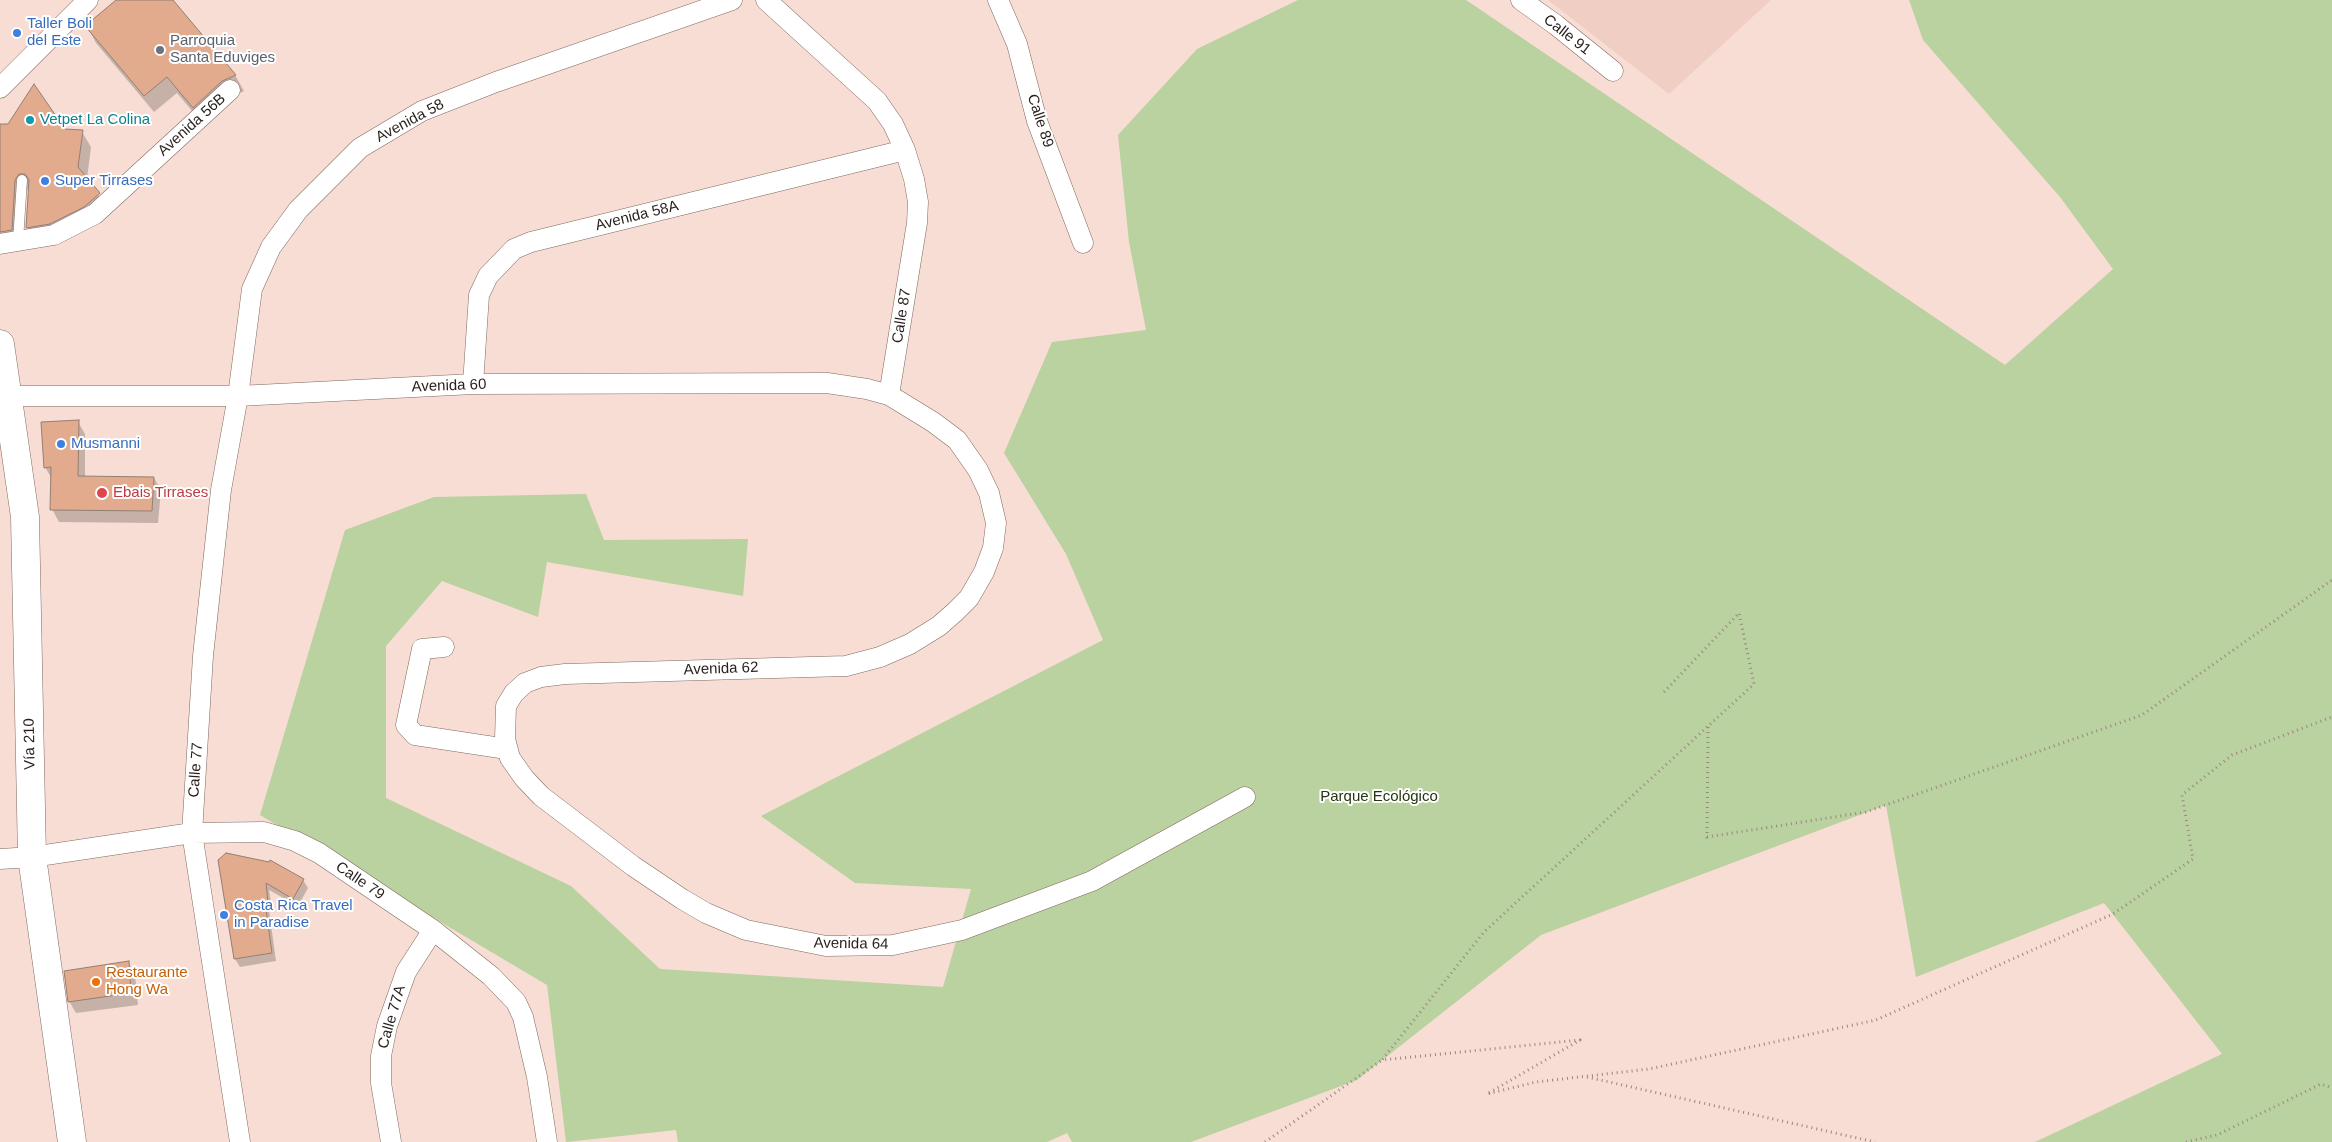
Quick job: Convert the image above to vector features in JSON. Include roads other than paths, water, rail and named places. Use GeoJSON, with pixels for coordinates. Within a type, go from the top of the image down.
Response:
{"type":"FeatureCollection","features":[{"type":"Feature","properties":{"kind":"main road","name":"Vía 210"},"geometry":{"type":"LineString","coordinates":[[0,344],[24,517],[32,857],[72,1142]]}},
{"type":"Feature","properties":{"kind":"street"},"geometry":{"type":"LineString","coordinates":[[0,88],[88,0]]}},
{"type":"Feature","properties":{"kind":"street","name":"Avenida 58"},"geometry":{"type":"LineString","coordinates":[[238,396],[252,289],[271,247],[298,210],[360,148],[422,112],[496,82],[732,0]]}},
{"type":"Feature","properties":{"kind":"street","name":"Calle 87"},"geometry":{"type":"LineString","coordinates":[[766,0],[877,101],[893,124],[905,150],[917,194],[917,223],[889,395]]}},
{"type":"Feature","properties":{"kind":"street","name":"Calle 89"},"geometry":{"type":"LineString","coordinates":[[998,0],[1017,44],[1037,121],[1083,242]]}},
{"type":"Feature","properties":{"kind":"street","name":"Calle 91"},"geometry":{"type":"LineString","coordinates":[[1520,0],[1556,25],[1613,71]]}},
{"type":"Feature","properties":{"kind":"street","name":"Avenida 56B"},"geometry":{"type":"LineString","coordinates":[[9,243],[54,235],[95,214],[230,90]]}},
{"type":"Feature","properties":{"kind":"street","name":"Avenida 58A"},"geometry":{"type":"LineString","coordinates":[[473,384],[479,295],[488,276],[514,250],[531,242],[905,150]]}},
{"type":"Feature","properties":{"kind":"street","name":"Avenida 60"},"geometry":{"type":"LineString","coordinates":[[8,396],[238,396],[473,384],[827,383],[867,388],[889,395]]}},
{"type":"Feature","properties":{"kind":"street","name":"Avenida 62"},"geometry":{"type":"LineString","coordinates":[[506,706],[514,693],[524,683],[541,677],[565,674],[846,666],[880,657],[903,647],[939,626],[969,598],[984,572],[993,548],[996,523],[989,493],[978,470],[957,440],[934,422],[889,395]]}},
{"type":"Feature","properties":{"kind":"street","name":"Calle 77"},"geometry":{"type":"LineString","coordinates":[[238,396],[222,490],[203,656],[192,833],[240,1142]]}},
{"type":"Feature","properties":{"kind":"street"},"geometry":{"type":"LineString","coordinates":[[444,647],[422,649],[406,725],[415,734],[508,749]]}},
{"type":"Feature","properties":{"kind":"street","name":"Avenida 64"},"geometry":{"type":"LineString","coordinates":[[506,706],[504,723],[510,758],[524,778],[541,796],[633,866],[706,913],[746,930],[826,946],[893,945],[962,930],[1092,880],[1245,797]]}},
{"type":"Feature","properties":{"kind":"street","name":"Calle 79"},"geometry":{"type":"LineString","coordinates":[[32,857],[192,833],[264,832],[295,842],[319,853],[433,930],[504,987],[516,1002],[523,1017],[537,1077],[547,1142]]}},
{"type":"Feature","properties":{"kind":"street"},"geometry":{"type":"LineString","coordinates":[[0,859],[32,857]]}},
{"type":"Feature","properties":{"kind":"street","name":"Calle 77A"},"geometry":{"type":"LineString","coordinates":[[391,1142],[381,1083],[381,1056],[389,1019],[406,972],[433,930]]}},
{"type":"Feature","properties":{"kind":"lane"},"geometry":{"type":"LineString","coordinates":[[9,243],[22,180]]}},
{"type":"Feature","properties":{"kind":"place","name":"Taller Boli del Este"},"geometry":{"type":"Point","coordinates":[17,33]}},
{"type":"Feature","properties":{"kind":"place","name":"Parroquia Santa Eduviges"},"geometry":{"type":"Point","coordinates":[160,50]}},
{"type":"Feature","properties":{"kind":"place","name":"Vetpet La Colina"},"geometry":{"type":"Point","coordinates":[30,120]}},
{"type":"Feature","properties":{"kind":"place","name":"Super Tirrases"},"geometry":{"type":"Point","coordinates":[45,181]}},
{"type":"Feature","properties":{"kind":"place","name":"Musmanni"},"geometry":{"type":"Point","coordinates":[61,444]}},
{"type":"Feature","properties":{"kind":"place","name":"Ebais Tirrases"},"geometry":{"type":"Point","coordinates":[102,493]}},
{"type":"Feature","properties":{"kind":"place","name":"Costa Rica Travel in Paradise"},"geometry":{"type":"Point","coordinates":[224,915]}},
{"type":"Feature","properties":{"kind":"place","name":"Restaurante Hong Wa"},"geometry":{"type":"Point","coordinates":[96,982]}},
{"type":"Feature","properties":{"kind":"park label","name":"Parque Ecológico"},"geometry":{"type":"Point","coordinates":[1379,797]}}]}
